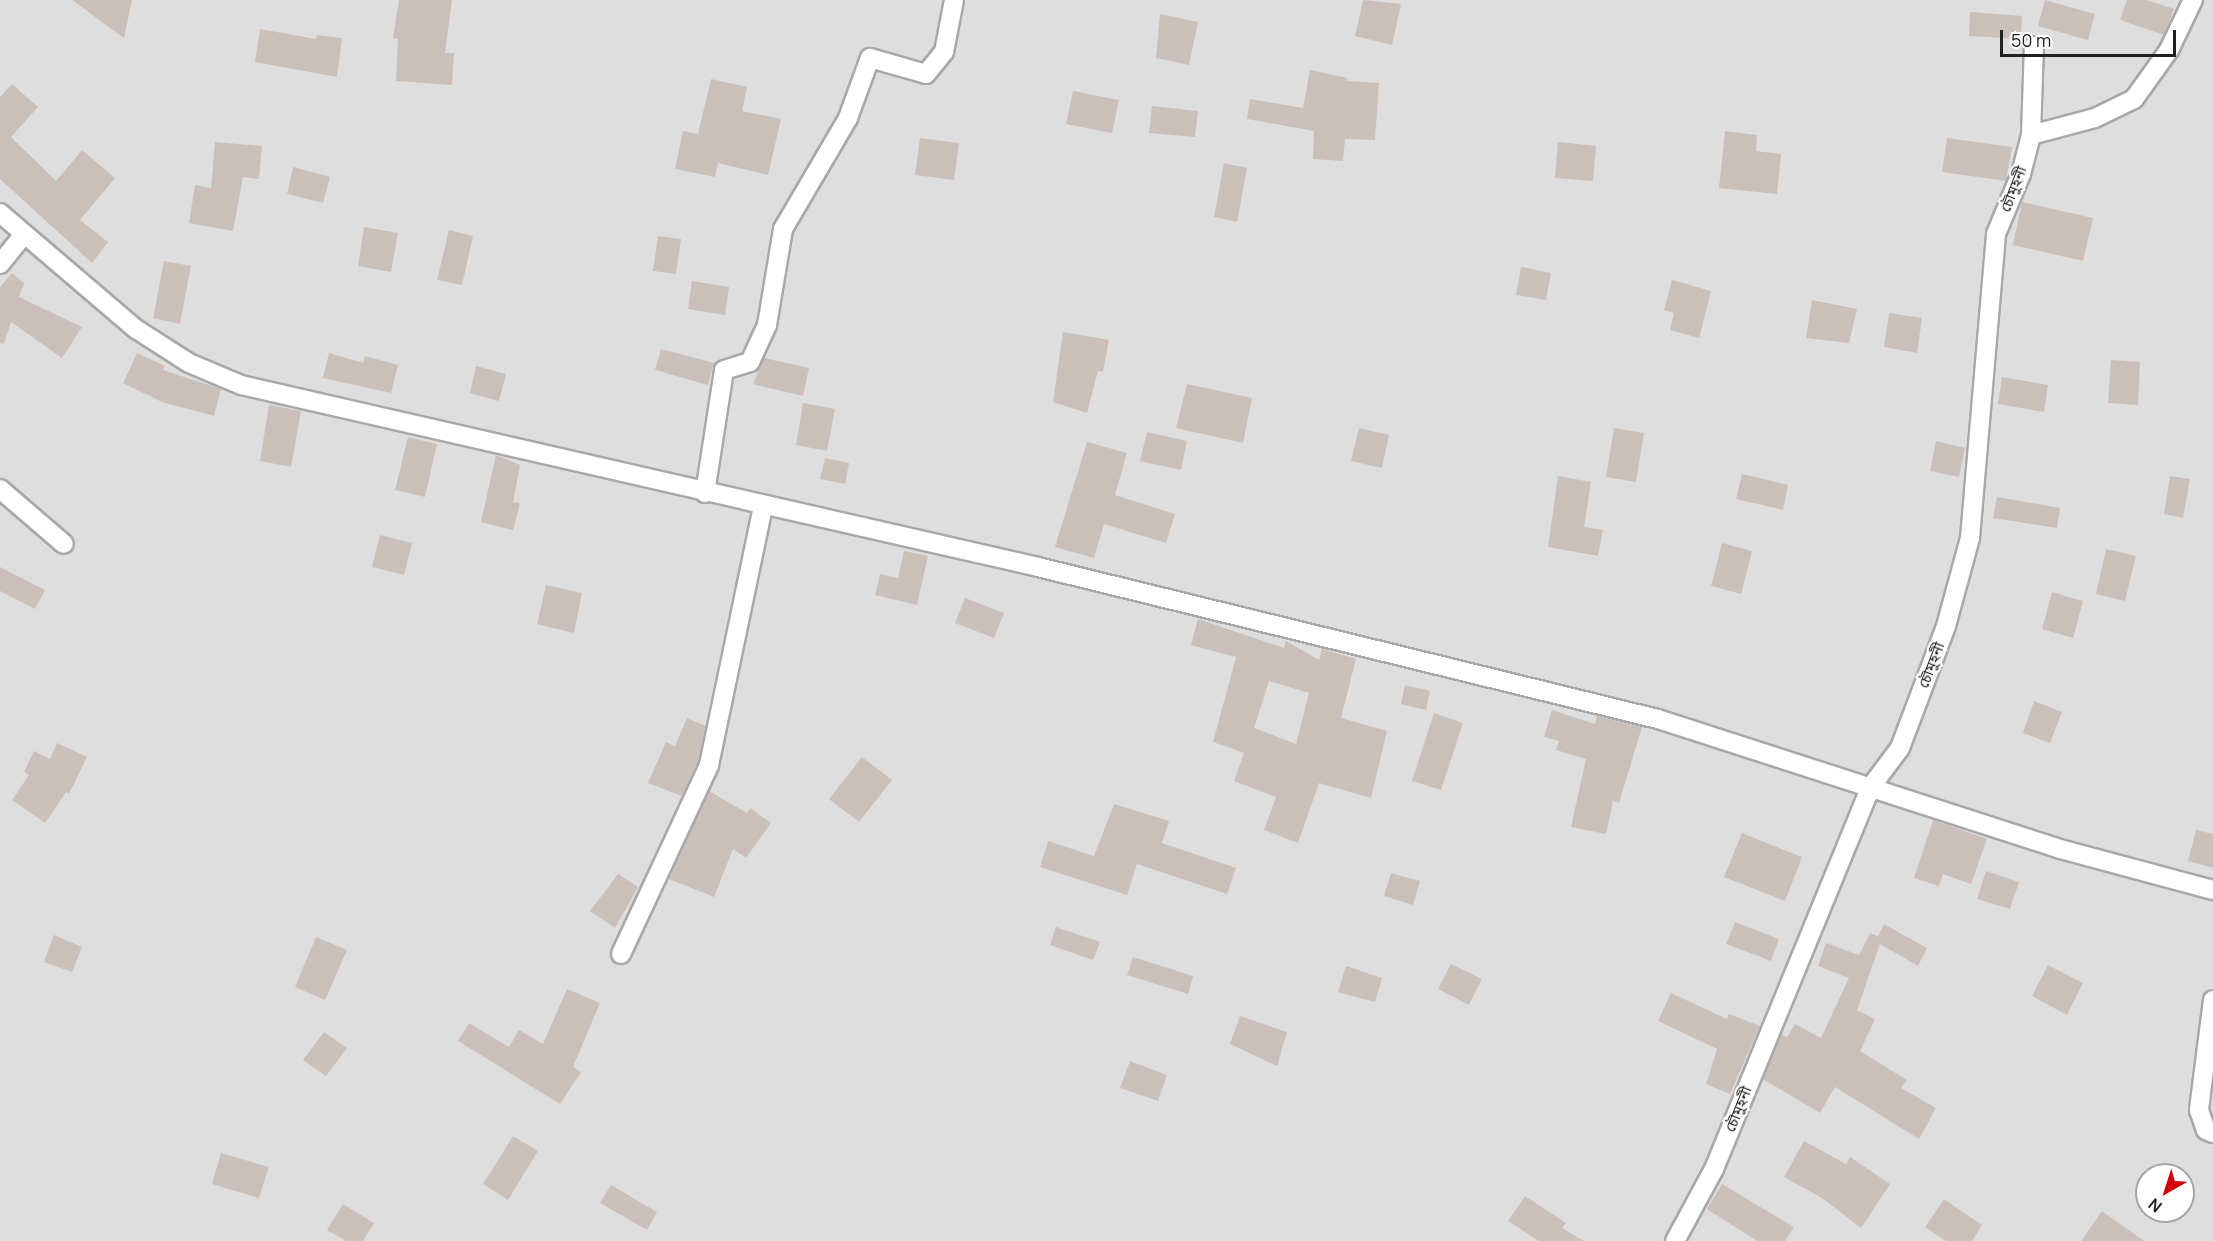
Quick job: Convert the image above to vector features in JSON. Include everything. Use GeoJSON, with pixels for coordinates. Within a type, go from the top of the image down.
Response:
{"type":"FeatureCollection","features":[{"type":"Feature","properties":{"kind":"street"},"geometry":{"type":"LineString","coordinates":[[705,493],[724,370],[750,362],[767,325],[783,229],[848,118],[870,58],[926,74],[944,52],[954,0]]}},
{"type":"Feature","properties":{"kind":"street"},"geometry":{"type":"LineString","coordinates":[[2031,135],[2095,118],[2134,99],[2169,50],[2193,0]]}},
{"type":"Feature","properties":{"kind":"street","name":"চৌমুহনী"},"geometry":{"type":"LineString","coordinates":[[1675,1241],[1714,1169],[1870,788],[1899,748],[1946,626],[1970,538],[1996,234],[2020,174],[2031,135],[2034,46]]}},
{"type":"Feature","properties":{"kind":"street"},"geometry":{"type":"LineString","coordinates":[[0,213],[23,236],[136,329],[189,363],[241,385],[705,493],[1038,567],[1658,719],[2060,849],[2213,890]]}},
{"type":"Feature","properties":{"kind":"street"},"geometry":{"type":"LineString","coordinates":[[0,264],[23,236]]}},
{"type":"Feature","properties":{"kind":"street"},"geometry":{"type":"LineString","coordinates":[[0,489],[64,544]]}},
{"type":"Feature","properties":{"kind":"street"},"geometry":{"type":"LineString","coordinates":[[621,954],[709,765],[763,506]]}},
{"type":"Feature","properties":{"kind":"street"},"geometry":{"type":"LineString","coordinates":[[2213,1000],[2199,1110],[2206,1130],[2213,1133]]}},
{"type":"Feature","properties":{"kind":"shaded area"},"geometry":{"type":"Polygon","coordinates":[[[0,0],[2213,0],[2213,1241],[0,1241],[0,0]]]}},
{"type":"Feature","properties":{"kind":"building"},"geometry":{"type":"Polygon","coordinates":[[[72,0],[132,0],[124,38],[72,0]]]}},
{"type":"Feature","properties":{"kind":"building"},"geometry":{"type":"Polygon","coordinates":[[[399,0],[452,0],[445,53],[454,53],[452,85],[396,81],[398,39],[393,38],[399,0]]]}},
{"type":"Feature","properties":{"kind":"building"},"geometry":{"type":"Polygon","coordinates":[[[1363,0],[1401,4],[1392,45],[1355,36],[1363,0]]]}},
{"type":"Feature","properties":{"kind":"building"},"geometry":{"type":"Polygon","coordinates":[[[2045,0],[2095,14],[2088,40],[2038,26],[2045,0]]]}},
{"type":"Feature","properties":{"kind":"building"},"geometry":{"type":"Polygon","coordinates":[[[2127,0],[2147,0],[2174,9],[2164,35],[2120,20],[2127,0]]]}},
{"type":"Feature","properties":{"kind":"building"},"geometry":{"type":"Polygon","coordinates":[[[1970,12],[2022,16],[2021,39],[1969,36],[1970,12]]]}},
{"type":"Feature","properties":{"kind":"building"},"geometry":{"type":"Polygon","coordinates":[[[1160,14],[1198,22],[1189,65],[1156,58],[1160,14]]]}},
{"type":"Feature","properties":{"kind":"building"},"geometry":{"type":"Polygon","coordinates":[[[260,29],[316,39],[317,35],[342,38],[337,77],[255,62],[260,29]]]}},
{"type":"Feature","properties":{"kind":"building"},"geometry":{"type":"Polygon","coordinates":[[[1310,70],[1348,78],[1347,81],[1379,83],[1375,140],[1345,139],[1343,161],[1313,159],[1314,131],[1247,119],[1250,99],[1303,108],[1310,70]]]}},
{"type":"Feature","properties":{"kind":"building"},"geometry":{"type":"Polygon","coordinates":[[[711,79],[747,87],[742,111],[781,119],[768,175],[718,163],[715,177],[675,169],[683,131],[698,134],[711,79]]]}},
{"type":"Feature","properties":{"kind":"building"},"geometry":{"type":"Polygon","coordinates":[[[12,84],[38,107],[11,137],[56,181],[82,150],[115,178],[80,220],[108,242],[92,263],[0,179],[0,97],[12,84]]]}},
{"type":"Feature","properties":{"kind":"building"},"geometry":{"type":"Polygon","coordinates":[[[1073,91],[1119,100],[1112,133],[1066,124],[1073,91]]]}},
{"type":"Feature","properties":{"kind":"building"},"geometry":{"type":"Polygon","coordinates":[[[1152,106],[1198,111],[1195,137],[1149,133],[1152,106]]]}},
{"type":"Feature","properties":{"kind":"building"},"geometry":{"type":"Polygon","coordinates":[[[1725,131],[1757,135],[1756,151],[1781,154],[1777,194],[1719,188],[1725,131]]]}},
{"type":"Feature","properties":{"kind":"building"},"geometry":{"type":"Polygon","coordinates":[[[920,138],[959,143],[954,180],[915,175],[920,138]]]}},
{"type":"Feature","properties":{"kind":"building"},"geometry":{"type":"Polygon","coordinates":[[[1947,138],[2012,147],[2006,181],[1942,172],[1947,138]]]}},
{"type":"Feature","properties":{"kind":"building"},"geometry":{"type":"Polygon","coordinates":[[[215,142],[262,146],[259,179],[243,177],[233,231],[189,223],[195,185],[211,188],[215,142]]]}},
{"type":"Feature","properties":{"kind":"building"},"geometry":{"type":"Polygon","coordinates":[[[1558,142],[1596,146],[1593,181],[1555,178],[1558,142]]]}},
{"type":"Feature","properties":{"kind":"building"},"geometry":{"type":"Polygon","coordinates":[[[1224,163],[1247,168],[1237,222],[1214,217],[1224,163]]]}},
{"type":"Feature","properties":{"kind":"building"},"geometry":{"type":"Polygon","coordinates":[[[293,167],[330,177],[323,203],[287,194],[293,167]]]}},
{"type":"Feature","properties":{"kind":"building"},"geometry":{"type":"Polygon","coordinates":[[[2022,202],[2093,218],[2083,261],[2013,245],[2022,202]]]}},
{"type":"Feature","properties":{"kind":"building"},"geometry":{"type":"Polygon","coordinates":[[[364,227],[398,233],[391,272],[358,266],[364,227]]]}},
{"type":"Feature","properties":{"kind":"building"},"geometry":{"type":"Polygon","coordinates":[[[449,230],[473,236],[462,285],[437,280],[449,230]]]}},
{"type":"Feature","properties":{"kind":"building"},"geometry":{"type":"Polygon","coordinates":[[[658,236],[681,239],[676,274],[653,271],[658,236]]]}},
{"type":"Feature","properties":{"kind":"building"},"geometry":{"type":"Polygon","coordinates":[[[164,261],[191,266],[180,324],[153,318],[164,261]]]}},
{"type":"Feature","properties":{"kind":"building"},"geometry":{"type":"Polygon","coordinates":[[[1521,267],[1551,273],[1546,300],[1516,295],[1521,267]]]}},
{"type":"Feature","properties":{"kind":"building"},"geometry":{"type":"Polygon","coordinates":[[[12,273],[24,283],[19,297],[82,327],[62,358],[11,322],[4,344],[0,343],[0,287],[12,273]]]}},
{"type":"Feature","properties":{"kind":"building"},"geometry":{"type":"Polygon","coordinates":[[[1672,280],[1711,291],[1699,338],[1670,330],[1674,313],[1664,310],[1672,280]]]}},
{"type":"Feature","properties":{"kind":"building"},"geometry":{"type":"Polygon","coordinates":[[[692,281],[729,287],[725,315],[688,309],[692,281]]]}},
{"type":"Feature","properties":{"kind":"building"},"geometry":{"type":"Polygon","coordinates":[[[1812,300],[1857,309],[1849,343],[1806,338],[1812,300]]]}},
{"type":"Feature","properties":{"kind":"building"},"geometry":{"type":"Polygon","coordinates":[[[1889,313],[1922,318],[1917,353],[1884,347],[1889,313]]]}},
{"type":"Feature","properties":{"kind":"building"},"geometry":{"type":"Polygon","coordinates":[[[1063,332],[1109,340],[1103,372],[1098,371],[1087,413],[1053,402],[1063,332]]]}},
{"type":"Feature","properties":{"kind":"building"},"geometry":{"type":"Polygon","coordinates":[[[661,349],[714,363],[708,385],[655,370],[661,349]]]}},
{"type":"Feature","properties":{"kind":"building"},"geometry":{"type":"Polygon","coordinates":[[[137,353],[165,366],[163,370],[221,389],[214,416],[162,402],[123,383],[137,353]]]}},
{"type":"Feature","properties":{"kind":"building"},"geometry":{"type":"Polygon","coordinates":[[[329,353],[363,363],[365,356],[398,365],[391,393],[323,378],[329,353]]]}},
{"type":"Feature","properties":{"kind":"building"},"geometry":{"type":"Polygon","coordinates":[[[764,358],[809,368],[803,396],[753,384],[764,358]]]}},
{"type":"Feature","properties":{"kind":"building"},"geometry":{"type":"Polygon","coordinates":[[[2111,360],[2140,362],[2138,405],[2108,403],[2111,360]]]}},
{"type":"Feature","properties":{"kind":"building"},"geometry":{"type":"Polygon","coordinates":[[[476,366],[506,374],[499,401],[470,393],[476,366]]]}},
{"type":"Feature","properties":{"kind":"building"},"geometry":{"type":"Polygon","coordinates":[[[2002,377],[2048,385],[2044,412],[1998,404],[2002,377]]]}},
{"type":"Feature","properties":{"kind":"building"},"geometry":{"type":"Polygon","coordinates":[[[1187,384],[1252,398],[1243,443],[1176,428],[1187,384]]]}},
{"type":"Feature","properties":{"kind":"building"},"geometry":{"type":"Polygon","coordinates":[[[803,403],[835,409],[827,451],[796,445],[803,403]]]}},
{"type":"Feature","properties":{"kind":"building"},"geometry":{"type":"Polygon","coordinates":[[[269,405],[301,411],[291,467],[260,461],[269,405]]]}},
{"type":"Feature","properties":{"kind":"building"},"geometry":{"type":"Polygon","coordinates":[[[1359,428],[1389,435],[1382,468],[1351,461],[1359,428]]]}},
{"type":"Feature","properties":{"kind":"building"},"geometry":{"type":"Polygon","coordinates":[[[1614,428],[1644,433],[1636,482],[1606,477],[1614,428]]]}},
{"type":"Feature","properties":{"kind":"building"},"geometry":{"type":"Polygon","coordinates":[[[1147,432],[1187,441],[1181,470],[1140,461],[1147,432]]]}},
{"type":"Feature","properties":{"kind":"building"},"geometry":{"type":"Polygon","coordinates":[[[408,437],[437,444],[425,497],[395,490],[408,437]]]}},
{"type":"Feature","properties":{"kind":"building"},"geometry":{"type":"Polygon","coordinates":[[[1936,441],[1965,448],[1959,477],[1930,471],[1936,441]]]}},
{"type":"Feature","properties":{"kind":"building"},"geometry":{"type":"Polygon","coordinates":[[[1087,442],[1127,453],[1115,495],[1175,514],[1166,543],[1104,524],[1094,558],[1055,547],[1087,442]]]}},
{"type":"Feature","properties":{"kind":"building"},"geometry":{"type":"Polygon","coordinates":[[[496,455],[520,465],[513,502],[520,503],[513,530],[481,522],[496,455]]]}},
{"type":"Feature","properties":{"kind":"building"},"geometry":{"type":"Polygon","coordinates":[[[825,458],[849,463],[845,484],[820,479],[825,458]]]}},
{"type":"Feature","properties":{"kind":"building"},"geometry":{"type":"Polygon","coordinates":[[[1742,474],[1788,485],[1783,510],[1736,499],[1742,474]]]}},
{"type":"Feature","properties":{"kind":"building"},"geometry":{"type":"Polygon","coordinates":[[[1558,476],[1591,482],[1584,527],[1603,530],[1598,556],[1548,547],[1558,476]]]}},
{"type":"Feature","properties":{"kind":"building"},"geometry":{"type":"Polygon","coordinates":[[[2170,476],[2190,479],[2183,518],[2164,514],[2170,476]]]}},
{"type":"Feature","properties":{"kind":"building"},"geometry":{"type":"Polygon","coordinates":[[[1997,497],[2060,508],[2057,528],[1993,518],[1997,497]]]}},
{"type":"Feature","properties":{"kind":"building"},"geometry":{"type":"Polygon","coordinates":[[[380,535],[412,543],[404,575],[372,567],[380,535]]]}},
{"type":"Feature","properties":{"kind":"building"},"geometry":{"type":"Polygon","coordinates":[[[1722,543],[1752,551],[1741,594],[1711,586],[1722,543]]]}},
{"type":"Feature","properties":{"kind":"building"},"geometry":{"type":"Polygon","coordinates":[[[2106,549],[2136,556],[2125,601],[2096,594],[2106,549]]]}},
{"type":"Feature","properties":{"kind":"building"},"geometry":{"type":"Polygon","coordinates":[[[904,551],[928,556],[917,605],[875,595],[880,574],[898,578],[904,551]]]}},
{"type":"Feature","properties":{"kind":"building"},"geometry":{"type":"Polygon","coordinates":[[[0,567],[45,590],[35,609],[0,591],[0,567]]]}},
{"type":"Feature","properties":{"kind":"building"},"geometry":{"type":"Polygon","coordinates":[[[546,585],[582,593],[574,633],[537,624],[546,585]]]}},
{"type":"Feature","properties":{"kind":"building"},"geometry":{"type":"Polygon","coordinates":[[[2052,592],[2083,601],[2073,638],[2042,629],[2052,592]]]}},
{"type":"Feature","properties":{"kind":"building"},"geometry":{"type":"Polygon","coordinates":[[[965,598],[1004,613],[994,638],[955,623],[965,598]]]}},
{"type":"Feature","properties":{"kind":"building"},"geometry":{"type":"Polygon","coordinates":[[[1198,619],[1284,648],[1286,641],[1319,660],[1322,649],[1356,659],[1341,718],[1387,731],[1371,798],[1319,783],[1298,843],[1264,830],[1276,797],[1234,781],[1244,753],[1213,742],[1236,657],[1191,645],[1198,619]],[[1269,681],[1254,728],[1296,744],[1309,693],[1269,681]]]}},
{"type":"Feature","properties":{"kind":"building"},"geometry":{"type":"Polygon","coordinates":[[[1405,685],[1430,691],[1426,710],[1401,704],[1405,685]]]}},
{"type":"Feature","properties":{"kind":"building"},"geometry":{"type":"Polygon","coordinates":[[[2034,701],[2062,712],[2050,743],[2023,733],[2034,701]]]}},
{"type":"Feature","properties":{"kind":"building"},"geometry":{"type":"Polygon","coordinates":[[[1552,710],[1595,724],[1597,716],[1642,727],[1619,803],[1613,801],[1606,834],[1571,827],[1586,759],[1556,750],[1559,741],[1544,737],[1552,710]]]}},
{"type":"Feature","properties":{"kind":"building"},"geometry":{"type":"Polygon","coordinates":[[[1434,713],[1463,723],[1441,790],[1412,781],[1434,713]]]}},
{"type":"Feature","properties":{"kind":"building"},"geometry":{"type":"Polygon","coordinates":[[[687,718],[706,726],[698,761],[682,796],[648,783],[666,742],[675,746],[687,718]]]}},
{"type":"Feature","properties":{"kind":"building"},"geometry":{"type":"Polygon","coordinates":[[[57,743],[87,757],[69,794],[66,792],[45,823],[12,800],[29,775],[24,772],[34,751],[50,759],[57,743]]]}},
{"type":"Feature","properties":{"kind":"building"},"geometry":{"type":"Polygon","coordinates":[[[862,757],[892,780],[859,822],[829,799],[862,757]]]}},
{"type":"Feature","properties":{"kind":"building"},"geometry":{"type":"Polygon","coordinates":[[[709,791],[747,813],[750,808],[771,823],[746,858],[733,849],[714,897],[669,879],[709,791]]]}},
{"type":"Feature","properties":{"kind":"building"},"geometry":{"type":"Polygon","coordinates":[[[1114,804],[1169,821],[1162,843],[1236,868],[1227,894],[1137,864],[1127,895],[1040,867],[1048,841],[1094,856],[1114,804]]]}},
{"type":"Feature","properties":{"kind":"building"},"geometry":{"type":"Polygon","coordinates":[[[1933,820],[1987,839],[1971,884],[1943,874],[1939,886],[1914,878],[1933,820]]]}},
{"type":"Feature","properties":{"kind":"building"},"geometry":{"type":"Polygon","coordinates":[[[2196,830],[2213,834],[2213,868],[2188,861],[2196,830]]]}},
{"type":"Feature","properties":{"kind":"building"},"geometry":{"type":"Polygon","coordinates":[[[1742,833],[1802,857],[1785,901],[1724,877],[1742,833]]]}},
{"type":"Feature","properties":{"kind":"building"},"geometry":{"type":"Polygon","coordinates":[[[1986,871],[2019,882],[2010,909],[1977,899],[1986,871]]]}},
{"type":"Feature","properties":{"kind":"building"},"geometry":{"type":"Polygon","coordinates":[[[1391,873],[1420,881],[1413,905],[1384,896],[1391,873]]]}},
{"type":"Feature","properties":{"kind":"building"},"geometry":{"type":"Polygon","coordinates":[[[618,874],[638,887],[615,928],[590,911],[618,874]]]}},
{"type":"Feature","properties":{"kind":"building"},"geometry":{"type":"Polygon","coordinates":[[[1735,922],[1779,939],[1771,961],[1726,944],[1735,922]]]}},
{"type":"Feature","properties":{"kind":"building"},"geometry":{"type":"Polygon","coordinates":[[[1884,924],[1927,948],[1918,966],[1880,944],[1857,1010],[1875,1019],[1860,1051],[1907,1080],[1901,1088],[1936,1108],[1919,1139],[1835,1087],[1820,1113],[1763,1079],[1781,1035],[1787,1037],[1795,1024],[1821,1038],[1849,978],[1818,966],[1826,943],[1859,955],[1870,933],[1878,936],[1884,924]]]}},
{"type":"Feature","properties":{"kind":"building"},"geometry":{"type":"Polygon","coordinates":[[[1056,927],[1100,942],[1093,960],[1050,945],[1056,927]]]}},
{"type":"Feature","properties":{"kind":"building"},"geometry":{"type":"Polygon","coordinates":[[[54,935],[82,947],[72,972],[44,962],[54,935]]]}},
{"type":"Feature","properties":{"kind":"building"},"geometry":{"type":"Polygon","coordinates":[[[316,937],[347,950],[325,1000],[295,987],[316,937]]]}},
{"type":"Feature","properties":{"kind":"building"},"geometry":{"type":"Polygon","coordinates":[[[1133,957],[1193,976],[1188,994],[1127,975],[1133,957]]]}},
{"type":"Feature","properties":{"kind":"building"},"geometry":{"type":"Polygon","coordinates":[[[1451,964],[1482,979],[1469,1005],[1438,989],[1451,964]]]}},
{"type":"Feature","properties":{"kind":"building"},"geometry":{"type":"Polygon","coordinates":[[[2048,965],[2083,983],[2067,1015],[2032,996],[2048,965]]]}},
{"type":"Feature","properties":{"kind":"building"},"geometry":{"type":"Polygon","coordinates":[[[1346,966],[1382,978],[1375,1002],[1338,992],[1346,966]]]}},
{"type":"Feature","properties":{"kind":"building"},"geometry":{"type":"Polygon","coordinates":[[[567,989],[600,1003],[573,1067],[581,1072],[560,1104],[458,1041],[469,1023],[509,1047],[519,1030],[543,1044],[567,989]]]}},
{"type":"Feature","properties":{"kind":"building"},"geometry":{"type":"Polygon","coordinates":[[[1671,993],[1727,1019],[1729,1014],[1760,1026],[1730,1094],[1706,1084],[1717,1049],[1658,1021],[1671,993]]]}},
{"type":"Feature","properties":{"kind":"building"},"geometry":{"type":"Polygon","coordinates":[[[1240,1016],[1287,1032],[1277,1066],[1230,1044],[1240,1016]]]}},
{"type":"Feature","properties":{"kind":"building"},"geometry":{"type":"Polygon","coordinates":[[[324,1032],[347,1048],[326,1076],[303,1060],[324,1032]]]}},
{"type":"Feature","properties":{"kind":"building"},"geometry":{"type":"Polygon","coordinates":[[[1130,1061],[1167,1075],[1158,1101],[1120,1088],[1130,1061]]]}},
{"type":"Feature","properties":{"kind":"building"},"geometry":{"type":"Polygon","coordinates":[[[513,1136],[538,1151],[508,1200],[483,1184],[513,1136]]]}},
{"type":"Feature","properties":{"kind":"building"},"geometry":{"type":"Polygon","coordinates":[[[1804,1141],[1846,1164],[1850,1157],[1890,1184],[1861,1228],[1822,1198],[1784,1177],[1804,1141]]]}},
{"type":"Feature","properties":{"kind":"building"},"geometry":{"type":"Polygon","coordinates":[[[221,1153],[269,1167],[259,1198],[212,1184],[221,1153]]]}},
{"type":"Feature","properties":{"kind":"building"},"geometry":{"type":"Polygon","coordinates":[[[1722,1184],[1794,1227],[1785,1241],[1757,1241],[1707,1209],[1722,1184]]]}},
{"type":"Feature","properties":{"kind":"building"},"geometry":{"type":"Polygon","coordinates":[[[611,1185],[657,1212],[647,1230],[600,1203],[611,1185]]]}},
{"type":"Feature","properties":{"kind":"building"},"geometry":{"type":"Polygon","coordinates":[[[1525,1196],[1566,1223],[1562,1228],[1584,1241],[1539,1241],[1508,1221],[1525,1196]]]}},
{"type":"Feature","properties":{"kind":"building"},"geometry":{"type":"Polygon","coordinates":[[[1944,1199],[1982,1225],[1972,1241],[1946,1241],[1925,1227],[1944,1199]]]}},
{"type":"Feature","properties":{"kind":"building"},"geometry":{"type":"Polygon","coordinates":[[[343,1204],[374,1223],[363,1241],[346,1241],[327,1230],[343,1204]]]}},
{"type":"Feature","properties":{"kind":"building"},"geometry":{"type":"Polygon","coordinates":[[[2102,1211],[2144,1241],[2081,1241],[2102,1211]]]}}]}
